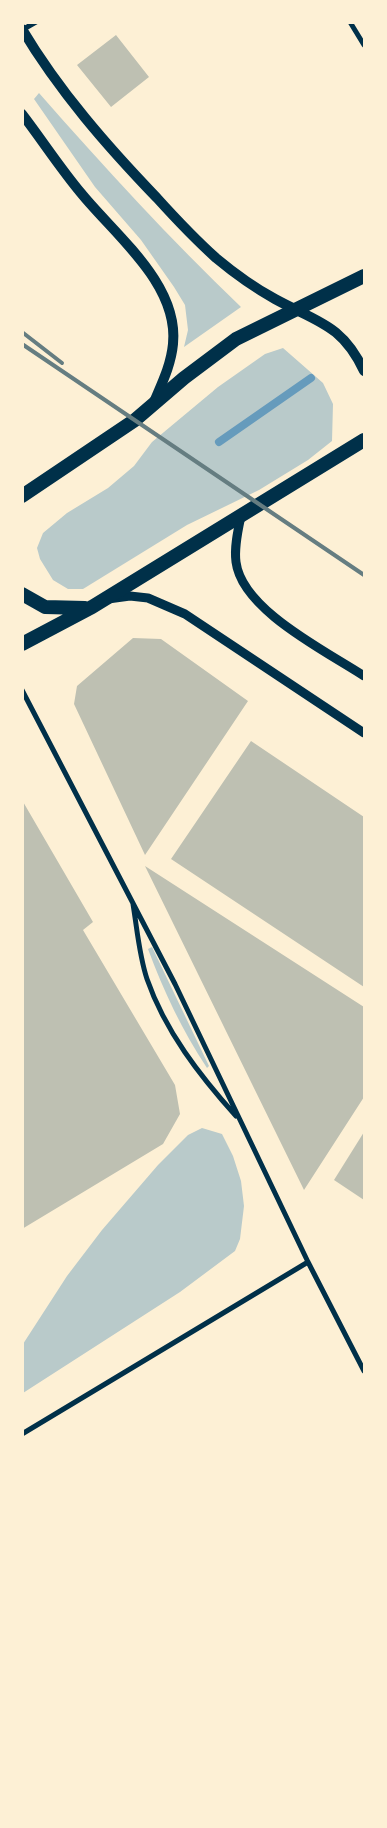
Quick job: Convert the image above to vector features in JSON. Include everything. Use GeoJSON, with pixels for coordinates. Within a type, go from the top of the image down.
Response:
{"type":"FeatureCollection","features":[{"type":"Feature","properties":{"kind":"highway"},"geometry":{"type":"LineString","coordinates":[[23,496],[135,420],[236,339],[364,276]]}},
{"type":"Feature","properties":{"kind":"highway"},"geometry":{"type":"LineString","coordinates":[[22,644],[98,604],[364,440]]}},
{"type":"Feature","properties":{"kind":"highway"},"geometry":{"type":"LineString","coordinates":[[22,594],[44,607],[70,609],[98,604]]}},
{"type":"Feature","properties":{"kind":"main road"},"geometry":{"type":"LineString","coordinates":[[23,29],[37,53],[77,108],[138,178],[194,237],[236,274],[276,299],[329,326],[344,338],[356,354],[364,371]]}},
{"type":"Feature","properties":{"kind":"main road"},"geometry":{"type":"LineString","coordinates":[[22,114],[81,193],[143,262],[157,283],[165,301],[173,342],[164,379],[152,405]]}},
{"type":"Feature","properties":{"kind":"street"},"geometry":{"type":"LineString","coordinates":[[23,29],[36,22]]}},
{"type":"Feature","properties":{"kind":"street"},"geometry":{"type":"LineString","coordinates":[[350,22],[364,45]]}},
{"type":"Feature","properties":{"kind":"street"},"geometry":{"type":"LineString","coordinates":[[241,516],[236,561],[239,574],[252,597],[274,617],[364,676]]}},
{"type":"Feature","properties":{"kind":"street"},"geometry":{"type":"LineString","coordinates":[[98,604],[139,597],[168,605],[191,618],[364,733]]}},
{"type":"Feature","properties":{"kind":"street"},"geometry":{"type":"LineString","coordinates":[[22,690],[132,898],[308,1262],[364,1371]]}},
{"type":"Feature","properties":{"kind":"street"},"geometry":{"type":"LineString","coordinates":[[132,898],[147,979],[172,1032],[201,1077],[241,1122]]}},
{"type":"Feature","properties":{"kind":"street"},"geometry":{"type":"LineString","coordinates":[[22,1434],[308,1262]]}},
{"type":"Feature","properties":{"kind":"shaded area"},"geometry":{"type":"Polygon","coordinates":[[[39,93],[138,202],[241,307],[184,347],[188,330],[185,305],[141,240],[95,187],[34,99],[39,93]]]}},
{"type":"Feature","properties":{"kind":"shaded area"},"geometry":{"type":"Polygon","coordinates":[[[283,348],[323,383],[333,404],[332,441],[308,460],[259,490],[187,525],[83,589],[68,589],[53,580],[40,559],[37,548],[43,533],[67,513],[108,488],[134,466],[152,442],[218,387],[265,354],[283,348]]]}},
{"type":"Feature","properties":{"kind":"shaded area"},"geometry":{"type":"Polygon","coordinates":[[[152,947],[209,1066],[207,1068],[189,1039],[167,996],[148,949],[152,947]]]}},
{"type":"Feature","properties":{"kind":"shaded area"},"geometry":{"type":"Polygon","coordinates":[[[202,1128],[222,1134],[233,1156],[241,1181],[244,1206],[240,1239],[235,1251],[180,1292],[23,1393],[23,1344],[67,1276],[102,1230],[158,1165],[188,1135],[202,1128]]]}},
{"type":"Feature","properties":{"kind":"building"},"geometry":{"type":"Polygon","coordinates":[[[116,35],[149,77],[111,107],[77,65],[116,35]]]}},
{"type":"Feature","properties":{"kind":"building"},"geometry":{"type":"Polygon","coordinates":[[[133,638],[161,639],[248,701],[145,855],[74,704],[77,686],[133,638]]]}},
{"type":"Feature","properties":{"kind":"building"},"geometry":{"type":"Polygon","coordinates":[[[251,741],[364,817],[364,987],[171,859],[251,741]]]}},
{"type":"Feature","properties":{"kind":"building"},"geometry":{"type":"Polygon","coordinates":[[[22,800],[93,922],[83,930],[175,1085],[180,1114],[163,1144],[22,1229],[22,800]]]}},
{"type":"Feature","properties":{"kind":"building"},"geometry":{"type":"Polygon","coordinates":[[[145,866],[364,1007],[364,1097],[304,1190],[145,866]]]}},
{"type":"Feature","properties":{"kind":"building"},"geometry":{"type":"Polygon","coordinates":[[[364,1132],[364,1200],[334,1180],[364,1132]]]}},
{"type":"Feature","properties":{"kind":"waterway"},"geometry":{"type":"LineString","coordinates":[[219,442],[311,378]]}},
{"type":"Feature","properties":{"kind":"railway"},"geometry":{"type":"LineString","coordinates":[[22,332],[62,363]]}},
{"type":"Feature","properties":{"kind":"railway"},"geometry":{"type":"LineString","coordinates":[[22,344],[364,575]]}}]}
